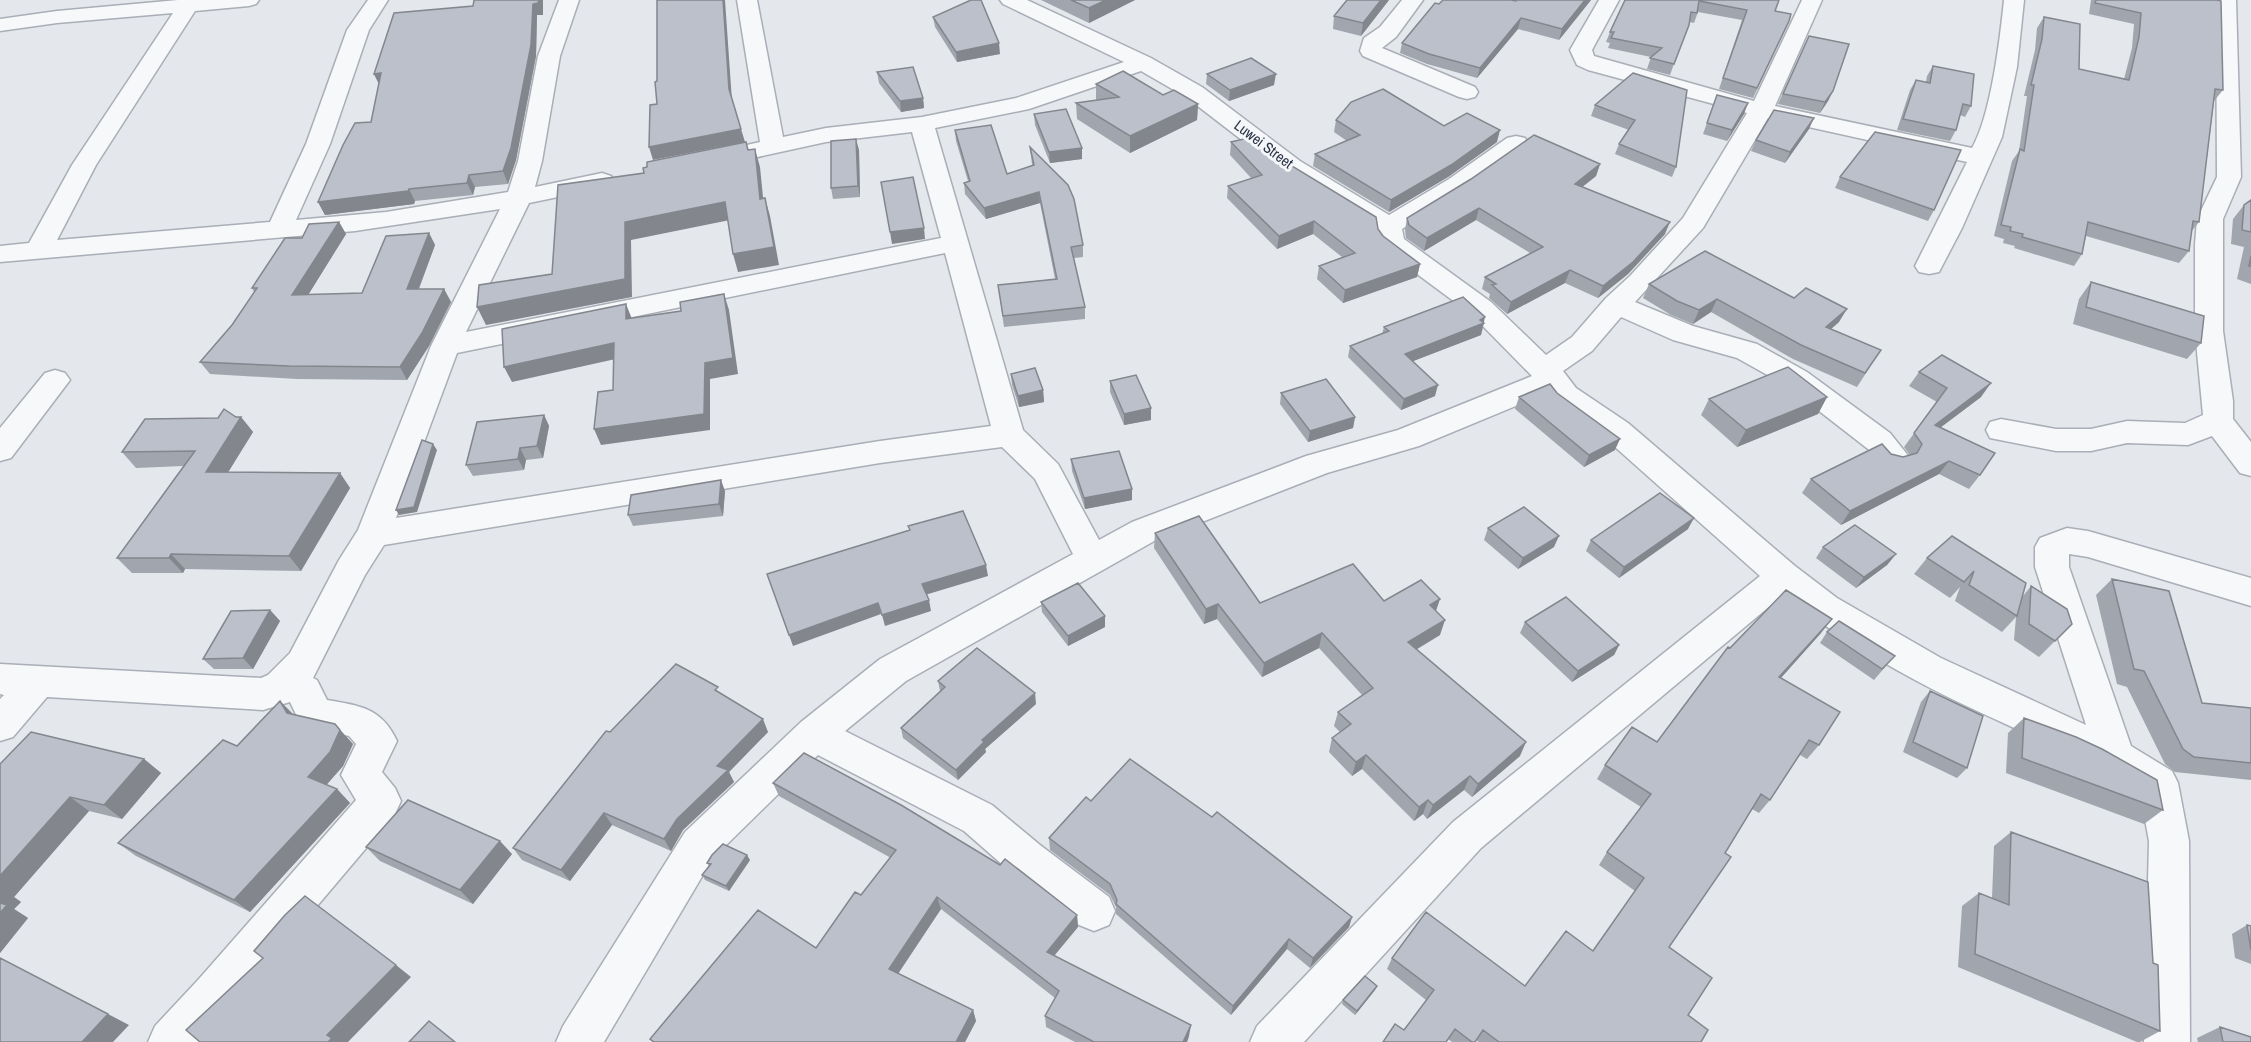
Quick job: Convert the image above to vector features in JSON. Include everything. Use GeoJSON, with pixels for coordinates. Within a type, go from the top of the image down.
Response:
{"type":"FeatureCollection","features":[{"type":"Feature","properties":{"kind":"street"},"geometry":{"type":"LineString","coordinates":[[0,25],[57,16],[249,0]]}},
{"type":"Feature","properties":{"kind":"street"},"geometry":{"type":"LineString","coordinates":[[280,228],[318,144],[358,30],[378,0]]}},
{"type":"Feature","properties":{"kind":"street"},"geometry":{"type":"LineString","coordinates":[[0,679],[262,694],[281,686],[303,664],[351,569],[373,534],[445,346],[519,197],[530,161],[549,56],[569,0]]}},
{"type":"Feature","properties":{"kind":"street"},"geometry":{"type":"LineString","coordinates":[[747,0],[773,148]]}},
{"type":"Feature","properties":{"kind":"street","name":"Luwei Street"},"geometry":{"type":"LineString","coordinates":[[1010,0],[1143,63],[1194,92],[1291,166],[1389,226],[1391,242],[1481,308],[1549,374],[1565,395],[1617,431],[1783,576],[1825,608],[1928,669],[2116,756],[2158,783],[2169,841],[2167,1042]]}},
{"type":"Feature","properties":{"kind":"street"},"geometry":{"type":"LineString","coordinates":[[1413,0],[1388,33],[1372,43],[1371,51],[1467,92]]}},
{"type":"Feature","properties":{"kind":"street"},"geometry":{"type":"LineString","coordinates":[[1609,0],[1581,50],[1585,60],[1596,65],[1761,110],[1980,157]]}},
{"type":"Feature","properties":{"kind":"street"},"geometry":{"type":"LineString","coordinates":[[579,1042],[699,845],[814,734],[893,670],[1144,531],[1317,464],[1408,438],[1549,374],[1582,344],[1616,304],[1640,282],[1694,222],[1761,110],[1812,0]]}},
{"type":"Feature","properties":{"kind":"street"},"geometry":{"type":"LineString","coordinates":[[1929,266],[1990,138],[2012,44],[2014,0]]}},
{"type":"Feature","properties":{"kind":"street"},"geometry":{"type":"LineString","coordinates":[[2225,4],[2229,177],[2210,219],[2209,331],[2218,402],[2218,421],[2251,465]]}},
{"type":"Feature","properties":{"kind":"street"},"geometry":{"type":"LineString","coordinates":[[38,250],[176,5]]}},
{"type":"Feature","properties":{"kind":"street"},"geometry":{"type":"LineString","coordinates":[[694,163],[826,135],[922,124],[1021,104],[1143,63]]}},
{"type":"Feature","properties":{"kind":"street"},"geometry":{"type":"LineString","coordinates":[[922,124],[1009,435],[1047,472],[1093,560]]}},
{"type":"Feature","properties":{"kind":"street"},"geometry":{"type":"LineString","coordinates":[[1389,226],[1458,184],[1516,143]]}},
{"type":"Feature","properties":{"kind":"street"},"geometry":{"type":"LineString","coordinates":[[0,254],[134,239],[356,223],[519,197],[624,177]]}},
{"type":"Feature","properties":{"kind":"street"},"geometry":{"type":"LineString","coordinates":[[445,346],[955,243]]}},
{"type":"Feature","properties":{"kind":"street"},"geometry":{"type":"LineString","coordinates":[[1616,304],[1683,333],[1747,351],[1797,379],[1879,441],[1894,458]]}},
{"type":"Feature","properties":{"kind":"street"},"geometry":{"type":"LineString","coordinates":[[0,450],[55,380]]}},
{"type":"Feature","properties":{"kind":"street"},"geometry":{"type":"LineString","coordinates":[[2001,430],[2056,440],[2091,441],[2127,432],[2188,434],[2218,421]]}},
{"type":"Feature","properties":{"kind":"street"},"geometry":{"type":"LineString","coordinates":[[373,534],[880,452],[1009,435]]}},
{"type":"Feature","properties":{"kind":"street"},"geometry":{"type":"LineString","coordinates":[[2116,756],[2052,567],[2052,547],[2067,541],[2088,544],[2251,592]]}},
{"type":"Feature","properties":{"kind":"street"},"geometry":{"type":"LineString","coordinates":[[1273,1042],[1467,835],[1783,576]]}},
{"type":"Feature","properties":{"kind":"street"},"geometry":{"type":"LineString","coordinates":[[0,725],[38,682]]}},
{"type":"Feature","properties":{"kind":"street"},"geometry":{"type":"LineString","coordinates":[[171,1042],[214,996],[381,801],[360,775],[378,741],[360,722],[314,714],[304,691],[294,686],[281,686]]}},
{"type":"Feature","properties":{"kind":"street"},"geometry":{"type":"LineString","coordinates":[[814,734],[978,818],[1026,859],[1094,911]]}},
{"type":"Feature","properties":{"kind":"building"},"geometry":{"type":"Polygon","coordinates":[[[474,0],[539,0],[538,3],[533,4],[531,45],[511,148],[503,171],[469,175],[467,183],[318,202],[355,123],[371,122],[381,73],[374,74],[394,13],[473,6],[474,0]]]}},
{"type":"Feature","properties":{"kind":"building"},"geometry":{"type":"Polygon","coordinates":[[[657,0],[723,0],[729,89],[741,129],[649,147],[650,105],[657,104],[655,82],[657,81],[657,0]]]}},
{"type":"Feature","properties":{"kind":"building"},"geometry":{"type":"Polygon","coordinates":[[[971,0],[981,0],[999,43],[956,52],[933,17],[971,0]]]}},
{"type":"Feature","properties":{"kind":"building"},"geometry":{"type":"Polygon","coordinates":[[[1071,0],[1106,0],[1089,8],[1071,0]]]}},
{"type":"Feature","properties":{"kind":"building"},"geometry":{"type":"Polygon","coordinates":[[[1347,0],[1381,0],[1363,23],[1334,16],[1347,0]]]}},
{"type":"Feature","properties":{"kind":"building"},"geometry":{"type":"Polygon","coordinates":[[[1443,0],[1585,0],[1562,29],[1521,18],[1480,68],[1429,54],[1402,43],[1435,3],[1439,4],[1443,0]]]}},
{"type":"Feature","properties":{"kind":"building"},"geometry":{"type":"Polygon","coordinates":[[[1625,0],[1779,0],[1775,11],[1791,14],[1757,88],[1723,78],[1747,10],[1699,1],[1697,13],[1691,12],[1689,25],[1674,64],[1650,58],[1662,48],[1611,38],[1614,32],[1610,32],[1625,0]]]}},
{"type":"Feature","properties":{"kind":"building"},"geometry":{"type":"Polygon","coordinates":[[[2096,0],[2221,1],[2223,90],[2215,89],[2199,222],[2193,221],[2189,251],[2088,222],[2082,254],[2022,237],[2023,234],[2010,231],[2011,227],[2001,225],[2020,149],[2024,151],[2034,85],[2031,85],[2042,39],[2044,17],[2080,24],[2079,69],[2129,80],[2139,37],[2141,13],[2095,3],[2096,0]]]}},
{"type":"Feature","properties":{"kind":"building"},"geometry":{"type":"Polygon","coordinates":[[[1809,36],[1849,44],[1833,91],[1825,102],[1783,94],[1809,36]]]}},
{"type":"Feature","properties":{"kind":"building"},"geometry":{"type":"Polygon","coordinates":[[[1251,58],[1276,74],[1230,90],[1207,74],[1251,58]]]}},
{"type":"Feature","properties":{"kind":"building"},"geometry":{"type":"Polygon","coordinates":[[[1933,66],[1974,74],[1971,106],[1963,104],[1956,130],[1903,119],[1916,80],[1930,83],[1933,66]]]}},
{"type":"Feature","properties":{"kind":"building"},"geometry":{"type":"Polygon","coordinates":[[[913,67],[923,98],[900,101],[877,72],[913,67]]]}},
{"type":"Feature","properties":{"kind":"building"},"geometry":{"type":"Polygon","coordinates":[[[1123,71],[1163,95],[1174,90],[1198,104],[1130,136],[1076,103],[1119,97],[1096,84],[1123,71]]]}},
{"type":"Feature","properties":{"kind":"building"},"geometry":{"type":"Polygon","coordinates":[[[1633,73],[1687,90],[1676,167],[1619,144],[1635,120],[1595,105],[1633,73]]]}},
{"type":"Feature","properties":{"kind":"building"},"geometry":{"type":"Polygon","coordinates":[[[1383,89],[1444,126],[1467,113],[1500,130],[1451,165],[1391,200],[1315,154],[1360,135],[1336,120],[1351,102],[1383,89]]]}},
{"type":"Feature","properties":{"kind":"building"},"geometry":{"type":"Polygon","coordinates":[[[1717,95],[1748,103],[1732,130],[1707,123],[1717,95]]]}},
{"type":"Feature","properties":{"kind":"building"},"geometry":{"type":"Polygon","coordinates":[[[1066,109],[1082,148],[1049,152],[1034,114],[1066,109]]]}},
{"type":"Feature","properties":{"kind":"building"},"geometry":{"type":"Polygon","coordinates":[[[1774,110],[1814,118],[1790,152],[1756,140],[1774,110]]]}},
{"type":"Feature","properties":{"kind":"building"},"geometry":{"type":"Polygon","coordinates":[[[991,125],[1007,174],[1034,165],[1030,147],[1068,185],[1074,199],[1083,245],[1071,247],[1085,307],[1003,316],[998,285],[1057,279],[1039,192],[984,208],[964,183],[970,181],[955,130],[991,125]]]}},
{"type":"Feature","properties":{"kind":"building"},"geometry":{"type":"Polygon","coordinates":[[[1875,132],[1961,150],[1934,210],[1840,177],[1875,132]]]}},
{"type":"Feature","properties":{"kind":"building"},"geometry":{"type":"Polygon","coordinates":[[[1534,135],[1600,164],[1575,184],[1670,222],[1633,262],[1603,286],[1570,270],[1511,302],[1492,285],[1496,284],[1485,277],[1543,247],[1479,208],[1427,238],[1409,225],[1407,218],[1471,179],[1534,135]]]}},
{"type":"Feature","properties":{"kind":"building"},"geometry":{"type":"Polygon","coordinates":[[[1252,137],[1282,160],[1376,217],[1378,229],[1383,236],[1420,264],[1345,290],[1319,266],[1355,253],[1314,221],[1279,236],[1228,186],[1262,175],[1231,142],[1252,137]]]}},
{"type":"Feature","properties":{"kind":"building"},"geometry":{"type":"Polygon","coordinates":[[[856,139],[858,186],[831,188],[831,141],[856,139]]]}},
{"type":"Feature","properties":{"kind":"building"},"geometry":{"type":"Polygon","coordinates":[[[746,142],[748,150],[755,149],[760,199],[765,198],[774,247],[733,254],[725,202],[625,222],[625,279],[477,307],[479,285],[552,274],[558,185],[644,173],[643,168],[647,167],[647,162],[746,142]]]}},
{"type":"Feature","properties":{"kind":"building"},"geometry":{"type":"Polygon","coordinates":[[[913,177],[924,228],[890,232],[881,182],[913,177]]]}},
{"type":"Feature","properties":{"kind":"building"},"geometry":{"type":"Polygon","coordinates":[[[2251,200],[2251,232],[2242,230],[2244,205],[2251,200]]]}},
{"type":"Feature","properties":{"kind":"building"},"geometry":{"type":"Polygon","coordinates":[[[339,222],[292,295],[362,293],[386,236],[429,233],[407,289],[444,289],[422,333],[400,367],[200,362],[232,325],[257,288],[252,288],[285,238],[302,238],[309,224],[339,222]]]}},
{"type":"Feature","properties":{"kind":"building"},"geometry":{"type":"Polygon","coordinates":[[[1705,251],[1794,298],[1806,288],[1847,309],[1826,327],[1881,350],[1865,373],[1801,345],[1717,299],[1699,310],[1677,301],[1649,284],[1705,251]]]}},
{"type":"Feature","properties":{"kind":"building"},"geometry":{"type":"Polygon","coordinates":[[[2091,282],[2204,316],[2201,343],[2086,307],[2091,282]]]}},
{"type":"Feature","properties":{"kind":"building"},"geometry":{"type":"Polygon","coordinates":[[[724,294],[733,358],[705,363],[704,414],[594,429],[598,392],[613,390],[614,343],[504,367],[502,329],[626,304],[626,319],[681,311],[680,302],[724,294]]]}},
{"type":"Feature","properties":{"kind":"building"},"geometry":{"type":"Polygon","coordinates":[[[1463,297],[1485,317],[1480,320],[1484,323],[1405,354],[1438,385],[1404,399],[1350,346],[1389,331],[1384,327],[1463,297]]]}},
{"type":"Feature","properties":{"kind":"building"},"geometry":{"type":"Polygon","coordinates":[[[1942,355],[1991,383],[1935,425],[1995,453],[1980,475],[1949,461],[1850,511],[1811,479],[1882,444],[1891,454],[1903,457],[1917,453],[1922,444],[1914,433],[1947,388],[1919,372],[1942,355]]]}},
{"type":"Feature","properties":{"kind":"building"},"geometry":{"type":"Polygon","coordinates":[[[1788,367],[1827,397],[1746,430],[1709,399],[1788,367]]]}},
{"type":"Feature","properties":{"kind":"building"},"geometry":{"type":"Polygon","coordinates":[[[1035,368],[1043,390],[1018,396],[1011,374],[1035,368]]]}},
{"type":"Feature","properties":{"kind":"building"},"geometry":{"type":"Polygon","coordinates":[[[1136,375],[1151,408],[1124,414],[1110,381],[1136,375]]]}},
{"type":"Feature","properties":{"kind":"building"},"geometry":{"type":"Polygon","coordinates":[[[1326,379],[1355,417],[1310,431],[1281,393],[1326,379]]]}},
{"type":"Feature","properties":{"kind":"building"},"geometry":{"type":"Polygon","coordinates":[[[1550,384],[1557,393],[1620,439],[1589,455],[1519,397],[1550,384]]]}},
{"type":"Feature","properties":{"kind":"building"},"geometry":{"type":"Polygon","coordinates":[[[224,409],[236,417],[241,417],[206,472],[340,473],[289,556],[171,554],[169,558],[117,558],[195,451],[122,452],[145,419],[218,418],[224,409]]]}},
{"type":"Feature","properties":{"kind":"building"},"geometry":{"type":"Polygon","coordinates":[[[544,415],[537,446],[520,448],[518,459],[466,465],[477,422],[544,415]]]}},
{"type":"Feature","properties":{"kind":"building"},"geometry":{"type":"Polygon","coordinates":[[[422,440],[433,444],[414,507],[396,510],[422,440]]]}},
{"type":"Feature","properties":{"kind":"building"},"geometry":{"type":"Polygon","coordinates":[[[1119,451],[1132,489],[1084,498],[1071,459],[1119,451]]]}},
{"type":"Feature","properties":{"kind":"building"},"geometry":{"type":"Polygon","coordinates":[[[721,480],[719,504],[628,515],[631,495],[721,480]]]}},
{"type":"Feature","properties":{"kind":"building"},"geometry":{"type":"Polygon","coordinates":[[[1660,493],[1694,518],[1624,567],[1591,540],[1660,493]]]}},
{"type":"Feature","properties":{"kind":"building"},"geometry":{"type":"Polygon","coordinates":[[[1524,507],[1559,536],[1523,558],[1488,528],[1524,507]]]}},
{"type":"Feature","properties":{"kind":"building"},"geometry":{"type":"Polygon","coordinates":[[[963,511],[986,565],[922,584],[929,600],[882,615],[878,603],[789,635],[767,574],[910,530],[908,526],[963,511]]]}},
{"type":"Feature","properties":{"kind":"building"},"geometry":{"type":"Polygon","coordinates":[[[1199,516],[1260,603],[1353,564],[1384,601],[1421,580],[1440,599],[1430,605],[1445,620],[1408,642],[1526,742],[1478,784],[1470,776],[1433,805],[1428,800],[1419,807],[1366,755],[1356,762],[1332,738],[1351,724],[1338,712],[1373,688],[1322,633],[1264,663],[1218,604],[1206,609],[1155,533],[1199,516]]]}},
{"type":"Feature","properties":{"kind":"building"},"geometry":{"type":"Polygon","coordinates":[[[1855,525],[1896,554],[1864,577],[1823,547],[1855,525]]]}},
{"type":"Feature","properties":{"kind":"building"},"geometry":{"type":"Polygon","coordinates":[[[1952,536],[2026,583],[2017,616],[1969,585],[1974,571],[1964,582],[1927,558],[1952,536]]]}},
{"type":"Feature","properties":{"kind":"building"},"geometry":{"type":"Polygon","coordinates":[[[2112,579],[2169,591],[2202,703],[2251,708],[2251,763],[2194,757],[2183,749],[2144,671],[2134,669],[2112,579]]]}},
{"type":"Feature","properties":{"kind":"building"},"geometry":{"type":"Polygon","coordinates":[[[1078,583],[1105,616],[1068,636],[1041,602],[1078,583]]]}},
{"type":"Feature","properties":{"kind":"building"},"geometry":{"type":"Polygon","coordinates":[[[2031,586],[2067,609],[2072,624],[2055,641],[2029,624],[2031,586]]]}},
{"type":"Feature","properties":{"kind":"building"},"geometry":{"type":"Polygon","coordinates":[[[1786,590],[1832,619],[1779,677],[1840,712],[1819,745],[1809,740],[1770,800],[1761,794],[1725,853],[1731,857],[1669,947],[1712,978],[1688,1015],[1708,1030],[1701,1042],[1499,1042],[1483,1030],[1475,1042],[1472,1042],[1455,1029],[1446,1042],[1383,1042],[1395,1024],[1404,1030],[1434,990],[1392,958],[1426,912],[1525,986],[1566,931],[1593,951],[1644,878],[1607,852],[1651,794],[1605,765],[1632,727],[1657,742],[1728,647],[1730,648],[1786,590]]]}},
{"type":"Feature","properties":{"kind":"building"},"geometry":{"type":"Polygon","coordinates":[[[1566,597],[1619,645],[1578,671],[1525,622],[1566,597]]]}},
{"type":"Feature","properties":{"kind":"building"},"geometry":{"type":"Polygon","coordinates":[[[270,610],[243,658],[203,659],[231,611],[270,610]]]}},
{"type":"Feature","properties":{"kind":"building"},"geometry":{"type":"Polygon","coordinates":[[[1839,621],[1895,656],[1882,669],[1827,632],[1839,621]]]}},
{"type":"Feature","properties":{"kind":"building"},"geometry":{"type":"Polygon","coordinates":[[[977,648],[1035,693],[982,740],[984,742],[956,770],[901,728],[945,687],[938,681],[977,648]]]}},
{"type":"Feature","properties":{"kind":"building"},"geometry":{"type":"Polygon","coordinates":[[[676,664],[718,687],[715,690],[763,719],[717,766],[728,770],[677,819],[664,839],[604,813],[561,870],[513,848],[606,731],[610,732],[676,664]]]}},
{"type":"Feature","properties":{"kind":"building"},"geometry":{"type":"Polygon","coordinates":[[[1930,691],[1983,716],[1967,768],[1913,742],[1930,691]]]}},
{"type":"Feature","properties":{"kind":"building"},"geometry":{"type":"Polygon","coordinates":[[[280,701],[287,713],[335,724],[340,730],[330,752],[308,777],[337,789],[234,900],[118,843],[223,740],[237,746],[280,701]]]}},
{"type":"Feature","properties":{"kind":"building"},"geometry":{"type":"Polygon","coordinates":[[[2024,718],[2102,749],[2157,780],[2163,810],[2022,758],[2024,718]]]}},
{"type":"Feature","properties":{"kind":"building"},"geometry":{"type":"Polygon","coordinates":[[[31,732],[144,759],[104,805],[70,797],[0,876],[0,764],[31,732]]]}},
{"type":"Feature","properties":{"kind":"building"},"geometry":{"type":"Polygon","coordinates":[[[804,753],[901,805],[1000,865],[1005,859],[1077,915],[1047,952],[1191,1025],[1183,1042],[1094,1042],[1045,1016],[1059,991],[937,897],[889,969],[973,1010],[956,1042],[654,1042],[650,1039],[758,910],[816,948],[855,892],[861,895],[896,850],[773,783],[804,753]]]}},
{"type":"Feature","properties":{"kind":"building"},"geometry":{"type":"Polygon","coordinates":[[[1130,759],[1212,817],[1217,812],[1352,917],[1313,958],[1289,939],[1233,1006],[1116,904],[1117,900],[1110,884],[1049,838],[1086,797],[1091,801],[1130,759]]]}},
{"type":"Feature","properties":{"kind":"building"},"geometry":{"type":"Polygon","coordinates":[[[408,800],[500,841],[460,890],[366,847],[408,800]]]}},
{"type":"Feature","properties":{"kind":"building"},"geometry":{"type":"Polygon","coordinates":[[[2011,832],[2148,882],[2153,963],[2158,965],[2160,1031],[1975,954],[1979,893],[2009,905],[2011,832]]]}},
{"type":"Feature","properties":{"kind":"building"},"geometry":{"type":"Polygon","coordinates":[[[723,844],[747,855],[726,886],[702,875],[711,864],[707,863],[712,855],[723,844]]]}},
{"type":"Feature","properties":{"kind":"building"},"geometry":{"type":"Polygon","coordinates":[[[305,896],[396,965],[327,1035],[332,1038],[328,1042],[200,1042],[186,1030],[263,958],[254,951],[305,896]]]}},
{"type":"Feature","properties":{"kind":"building"},"geometry":{"type":"Polygon","coordinates":[[[0,903],[7,905],[0,913],[0,903]]]}},
{"type":"Feature","properties":{"kind":"building"},"geometry":{"type":"Polygon","coordinates":[[[2247,925],[2251,926],[2251,950],[2247,925]]]}},
{"type":"Feature","properties":{"kind":"building"},"geometry":{"type":"Polygon","coordinates":[[[0,958],[108,1014],[82,1042],[0,1042],[0,958]]]}},
{"type":"Feature","properties":{"kind":"building"},"geometry":{"type":"Polygon","coordinates":[[[1365,976],[1377,986],[1357,1011],[1343,1000],[1365,976]]]}},
{"type":"Feature","properties":{"kind":"building"},"geometry":{"type":"Polygon","coordinates":[[[429,1021],[455,1042],[409,1042],[429,1021]]]}},
{"type":"Feature","properties":{"kind":"building"},"geometry":{"type":"Polygon","coordinates":[[[2220,1027],[2251,1037],[2251,1042],[2223,1042],[2220,1027]]]}}]}
